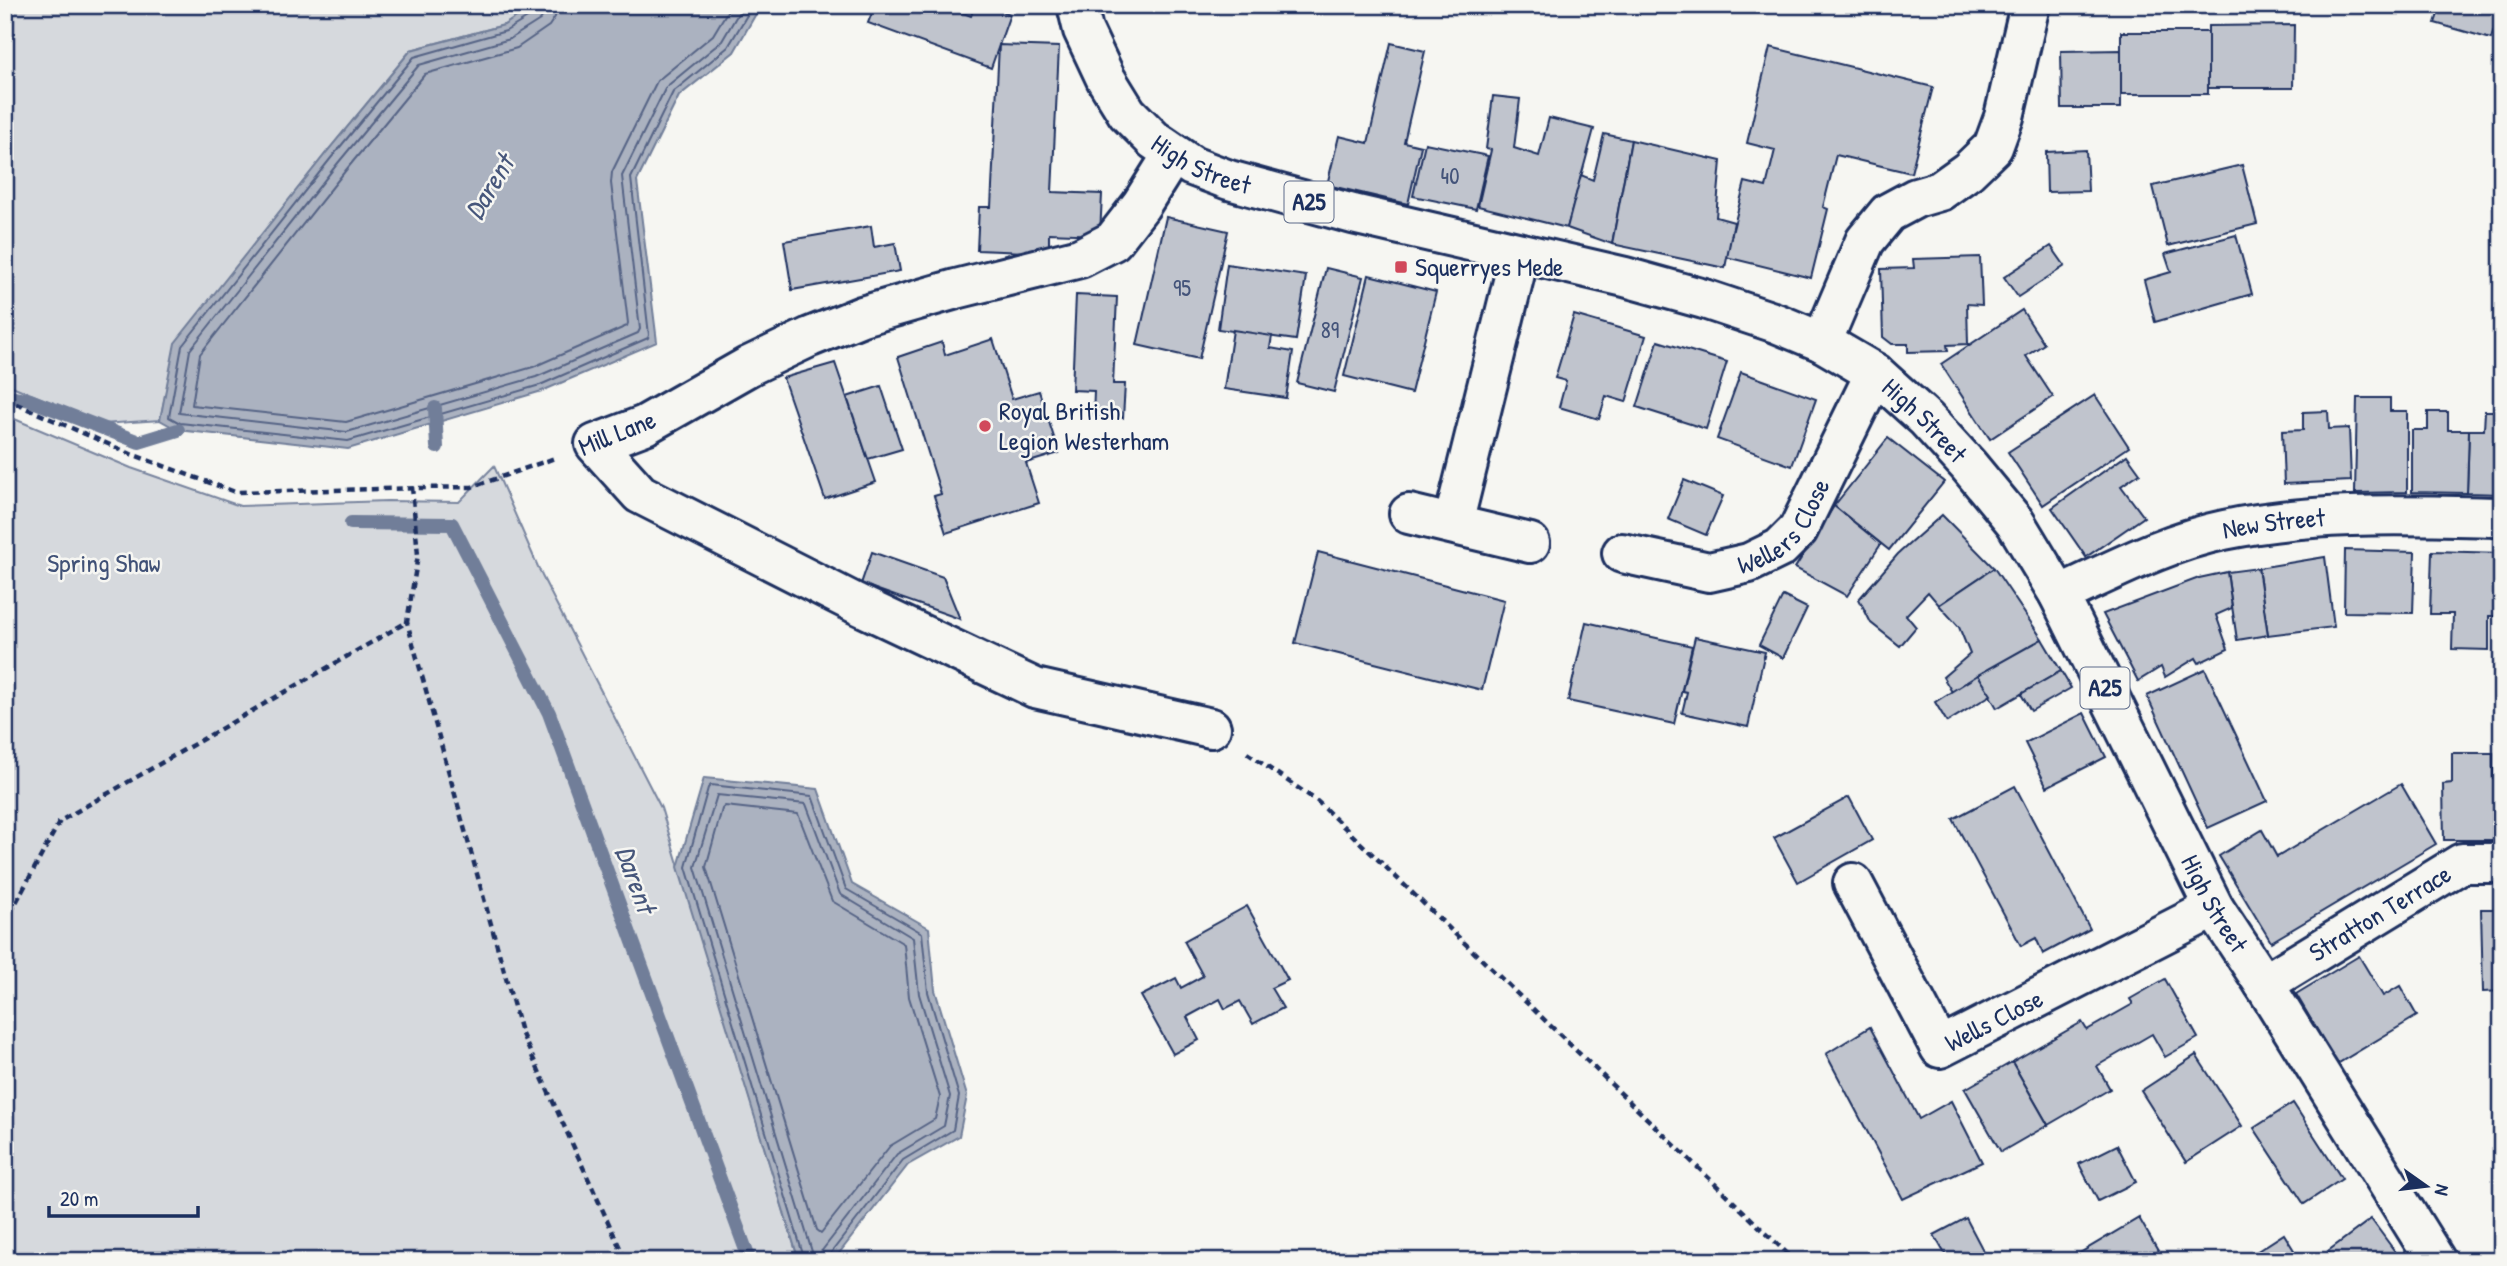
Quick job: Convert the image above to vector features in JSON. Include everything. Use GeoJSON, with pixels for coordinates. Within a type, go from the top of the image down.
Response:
{"type":"FeatureCollection","features":[{"type":"Feature","properties":{"kind":"street","name":"High Street"},"geometry":{"type":"LineString","coordinates":[[1077,5],[1083,30],[1100,67],[1127,113],[1154,140],[1192,166],[1229,180],[1353,214],[1625,277],[1776,323],[1822,342],[1875,373],[1926,419],[2015,522],[2059,595],[2214,908],[2436,1261]]}},
{"type":"Feature","properties":{"kind":"street"},"geometry":{"type":"LineString","coordinates":[[1822,342],[1864,241],[1888,213],[1916,198],[1940,191],[1968,172],[1993,147],[2004,117],[2030,5]]}},
{"type":"Feature","properties":{"kind":"street","name":"Mill Lane"},"geometry":{"type":"LineString","coordinates":[[595,444],[645,425],[749,366],[862,316],[1080,258],[1113,241],[1141,205],[1173,155]]}},
{"type":"Feature","properties":{"kind":"street"},"geometry":{"type":"LineString","coordinates":[[1452,524],[1520,253]]}},
{"type":"Feature","properties":{"kind":"street","name":"Wellers Close"},"geometry":{"type":"LineString","coordinates":[[1622,553],[1709,572],[1748,563],[1780,548],[1798,530],[1875,373]]}},
{"type":"Feature","properties":{"kind":"street"},"geometry":{"type":"LineString","coordinates":[[595,444],[640,494],[855,603],[1035,688],[1211,728]]}},
{"type":"Feature","properties":{"kind":"street"},"geometry":{"type":"LineString","coordinates":[[1409,514],[1530,544]]}},
{"type":"Feature","properties":{"kind":"street","name":"New Street"},"geometry":{"type":"LineString","coordinates":[[2059,595],[2156,551],[2222,531],[2304,518],[2426,515],[2502,517]]}},
{"type":"Feature","properties":{"kind":"street","name":"Stratton Terrace"},"geometry":{"type":"LineString","coordinates":[[2264,984],[2462,863],[2502,863]]}},
{"type":"Feature","properties":{"kind":"street","name":"Wells Close"},"geometry":{"type":"LineString","coordinates":[[1853,883],[1940,1048],[2214,908]]}},
{"type":"Feature","properties":{"kind":"path","name":"Mill Lane"},"geometry":{"type":"LineString","coordinates":[[5,399],[131,454],[235,492],[472,487],[595,444]]}},
{"type":"Feature","properties":{"kind":"path"},"geometry":{"type":"LineString","coordinates":[[412,487],[418,555],[407,622],[521,1032],[626,1261]]}},
{"type":"Feature","properties":{"kind":"path"},"geometry":{"type":"LineString","coordinates":[[5,923],[60,821],[407,622]]}},
{"type":"Feature","properties":{"kind":"path"},"geometry":{"type":"LineString","coordinates":[[1211,728],[1317,801],[1795,1261]]}},
{"type":"Feature","properties":{"kind":"green space"},"geometry":{"type":"Polygon","coordinates":[[[5,5],[535,5],[504,25],[411,50],[176,343],[160,420],[102,424],[5,383],[5,5]]]}},
{"type":"Feature","properties":{"kind":"green space","name":"Spring Shaw"},"geometry":{"type":"Polygon","coordinates":[[[5,415],[131,468],[240,506],[387,501],[459,502],[494,466],[542,576],[661,808],[799,1261],[5,1261],[5,415]]]}},
{"type":"Feature","properties":{"kind":"water"},"geometry":{"type":"Polygon","coordinates":[[[535,5],[761,5],[734,52],[679,96],[637,181],[657,342],[542,391],[348,449],[178,430],[160,420],[175,343],[411,50],[504,25],[535,5]]]}},
{"type":"Feature","properties":{"kind":"water"},"geometry":{"type":"Polygon","coordinates":[[[704,778],[818,789],[852,884],[929,928],[935,990],[967,1096],[959,1136],[908,1165],[833,1261],[799,1261],[678,867],[704,778]]]}},
{"type":"Feature","properties":{"kind":"building"},"geometry":{"type":"Polygon","coordinates":[[[875,5],[942,5],[971,16],[975,5],[987,5],[1010,14],[991,68],[868,23],[875,5]]]}},
{"type":"Feature","properties":{"kind":"building"},"geometry":{"type":"Polygon","coordinates":[[[2441,5],[2502,5],[2491,39],[2435,23],[2441,5]]]}},
{"type":"Feature","properties":{"kind":"building"},"geometry":{"type":"Polygon","coordinates":[[[2294,25],[2293,88],[2208,88],[2208,26],[2294,25]]]}},
{"type":"Feature","properties":{"kind":"building"},"geometry":{"type":"Polygon","coordinates":[[[2121,32],[2208,32],[2208,94],[2121,94],[2121,32]]]}},
{"type":"Feature","properties":{"kind":"building"},"geometry":{"type":"Polygon","coordinates":[[[1391,43],[1425,51],[1404,142],[1421,146],[1408,204],[1327,185],[1339,136],[1368,143],[1391,43]]]}},
{"type":"Feature","properties":{"kind":"building"},"geometry":{"type":"Polygon","coordinates":[[[999,45],[1059,47],[1052,192],[1102,194],[1100,235],[1049,233],[1049,253],[977,250],[979,207],[991,207],[999,45]]]}},
{"type":"Feature","properties":{"kind":"building"},"geometry":{"type":"Polygon","coordinates":[[[1770,47],[1933,87],[1911,173],[1836,155],[1823,207],[1828,209],[1811,278],[1726,257],[1745,182],[1766,187],[1775,150],[1747,143],[1770,47]]]}},
{"type":"Feature","properties":{"kind":"building"},"geometry":{"type":"Polygon","coordinates":[[[2121,50],[2121,108],[2062,108],[2061,51],[2121,50]]]}},
{"type":"Feature","properties":{"kind":"building"},"geometry":{"type":"Polygon","coordinates":[[[1493,96],[1520,99],[1514,148],[1539,156],[1549,118],[1594,129],[1567,228],[1478,206],[1491,150],[1486,149],[1493,96]]]}},
{"type":"Feature","properties":{"kind":"building"},"geometry":{"type":"Polygon","coordinates":[[[1604,134],[1631,140],[1612,244],[1567,228],[1581,175],[1593,180],[1604,134]]]}},
{"type":"Feature","properties":{"kind":"building"},"geometry":{"type":"Polygon","coordinates":[[[1631,140],[1721,161],[1716,217],[1734,222],[1725,268],[1612,244],[1631,140]]]}},
{"type":"Feature","properties":{"kind":"building"},"geometry":{"type":"Polygon","coordinates":[[[1425,143],[1488,156],[1476,209],[1413,196],[1425,143]]]}},
{"type":"Feature","properties":{"kind":"building"},"geometry":{"type":"Polygon","coordinates":[[[2086,150],[2088,191],[2047,192],[2046,152],[2086,150]]]}},
{"type":"Feature","properties":{"kind":"building"},"geometry":{"type":"Polygon","coordinates":[[[2242,165],[2257,224],[2168,246],[2153,186],[2242,165]]]}},
{"type":"Feature","properties":{"kind":"building"},"geometry":{"type":"Polygon","coordinates":[[[1166,217],[1228,231],[1199,359],[1137,345],[1166,217]]]}},
{"type":"Feature","properties":{"kind":"building"},"geometry":{"type":"Polygon","coordinates":[[[871,226],[874,247],[895,243],[900,271],[792,290],[784,241],[871,226]]]}},
{"type":"Feature","properties":{"kind":"building"},"geometry":{"type":"Polygon","coordinates":[[[2236,235],[2252,294],[2155,322],[2144,280],[2171,272],[2165,254],[2236,235]]]}},
{"type":"Feature","properties":{"kind":"building"},"geometry":{"type":"Polygon","coordinates":[[[2051,246],[2065,266],[2018,297],[2004,277],[2051,246]]]}},
{"type":"Feature","properties":{"kind":"building"},"geometry":{"type":"Polygon","coordinates":[[[1980,257],[1982,305],[1967,304],[1968,344],[1947,345],[1948,351],[1908,352],[1908,344],[1892,344],[1883,337],[1881,269],[1914,268],[1913,259],[1980,257]]]}},
{"type":"Feature","properties":{"kind":"building"},"geometry":{"type":"Polygon","coordinates":[[[1227,264],[1306,276],[1296,340],[1218,329],[1227,264]]]}},
{"type":"Feature","properties":{"kind":"building"},"geometry":{"type":"Polygon","coordinates":[[[1326,268],[1363,277],[1334,392],[1297,383],[1326,268]]]}},
{"type":"Feature","properties":{"kind":"building"},"geometry":{"type":"Polygon","coordinates":[[[1369,275],[1436,292],[1411,393],[1344,376],[1369,275]]]}},
{"type":"Feature","properties":{"kind":"building"},"geometry":{"type":"Polygon","coordinates":[[[1076,295],[1117,297],[1113,384],[1125,384],[1123,418],[1093,417],[1094,391],[1072,390],[1076,295]]]}},
{"type":"Feature","properties":{"kind":"building"},"geometry":{"type":"Polygon","coordinates":[[[2022,310],[2044,344],[2026,356],[2053,397],[1990,439],[1941,364],[2022,310]]]}},
{"type":"Feature","properties":{"kind":"building"},"geometry":{"type":"Polygon","coordinates":[[[1574,315],[1646,336],[1626,402],[1606,396],[1599,419],[1559,407],[1566,381],[1555,378],[1574,315]]]}},
{"type":"Feature","properties":{"kind":"building"},"geometry":{"type":"Polygon","coordinates":[[[1233,330],[1272,336],[1270,348],[1293,352],[1286,398],[1224,389],[1233,330]]]}},
{"type":"Feature","properties":{"kind":"building","name":"Royal British Legion Westerham"},"geometry":{"type":"Polygon","coordinates":[[[993,339],[1012,399],[1039,391],[1059,453],[1026,463],[1039,503],[946,533],[934,496],[941,494],[898,357],[942,342],[945,355],[993,339]]]}},
{"type":"Feature","properties":{"kind":"building"},"geometry":{"type":"Polygon","coordinates":[[[1658,341],[1727,362],[1706,429],[1637,407],[1658,341]]]}},
{"type":"Feature","properties":{"kind":"building"},"geometry":{"type":"Polygon","coordinates":[[[835,363],[876,482],[825,499],[783,378],[835,363]]]}},
{"type":"Feature","properties":{"kind":"building"},"geometry":{"type":"Polygon","coordinates":[[[1741,372],[1816,399],[1792,466],[1717,439],[1741,372]]]}},
{"type":"Feature","properties":{"kind":"building"},"geometry":{"type":"Polygon","coordinates":[[[881,386],[902,449],[868,459],[847,397],[881,386]]]}},
{"type":"Feature","properties":{"kind":"building"},"geometry":{"type":"Polygon","coordinates":[[[2095,395],[2129,447],[2043,505],[2008,452],[2095,395]]]}},
{"type":"Feature","properties":{"kind":"building"},"geometry":{"type":"Polygon","coordinates":[[[2357,398],[2390,398],[2390,411],[2407,411],[2407,492],[2355,493],[2357,398]]]}},
{"type":"Feature","properties":{"kind":"building"},"geometry":{"type":"Polygon","coordinates":[[[2328,411],[2329,429],[2349,428],[2351,481],[2284,484],[2282,431],[2303,430],[2303,412],[2328,411]]]}},
{"type":"Feature","properties":{"kind":"building"},"geometry":{"type":"Polygon","coordinates":[[[2485,411],[2502,411],[2502,494],[2467,493],[2469,430],[2484,430],[2485,411]]]}},
{"type":"Feature","properties":{"kind":"building"},"geometry":{"type":"Polygon","coordinates":[[[2428,412],[2448,412],[2448,430],[2469,430],[2467,493],[2412,492],[2412,430],[2428,430],[2428,412]]]}},
{"type":"Feature","properties":{"kind":"building"},"geometry":{"type":"Polygon","coordinates":[[[1888,438],[1944,482],[1889,550],[1834,506],[1888,438]]]}},
{"type":"Feature","properties":{"kind":"building"},"geometry":{"type":"Polygon","coordinates":[[[2127,455],[2140,473],[2121,486],[2144,517],[2086,557],[2052,508],[2127,455]]]}},
{"type":"Feature","properties":{"kind":"building"},"geometry":{"type":"Polygon","coordinates":[[[1684,480],[1723,496],[1706,535],[1668,519],[1684,480]]]}},
{"type":"Feature","properties":{"kind":"building"},"geometry":{"type":"Polygon","coordinates":[[[1834,506],[1881,544],[1847,596],[1795,568],[1834,506]]]}},
{"type":"Feature","properties":{"kind":"building"},"geometry":{"type":"Polygon","coordinates":[[[1942,515],[1994,568],[1939,605],[1928,592],[1906,615],[1916,627],[1900,646],[1871,623],[1859,599],[1898,554],[1942,515]]]}},
{"type":"Feature","properties":{"kind":"building"},"geometry":{"type":"Polygon","coordinates":[[[2345,550],[2415,552],[2413,613],[2344,612],[2345,550]]]}},
{"type":"Feature","properties":{"kind":"building"},"geometry":{"type":"Polygon","coordinates":[[[2432,551],[2502,553],[2502,616],[2489,616],[2489,650],[2452,649],[2453,614],[2430,614],[2432,551]]]}},
{"type":"Feature","properties":{"kind":"building"},"geometry":{"type":"Polygon","coordinates":[[[872,552],[943,577],[960,619],[861,584],[872,552]]]}},
{"type":"Feature","properties":{"kind":"building"},"geometry":{"type":"Polygon","coordinates":[[[1318,552],[1504,600],[1482,690],[1295,643],[1318,552]]]}},
{"type":"Feature","properties":{"kind":"building"},"geometry":{"type":"Polygon","coordinates":[[[2325,557],[2334,627],[2268,635],[2258,568],[2325,557]]]}},
{"type":"Feature","properties":{"kind":"building"},"geometry":{"type":"Polygon","coordinates":[[[1994,568],[2042,639],[1952,692],[1943,677],[1970,654],[1959,627],[1939,605],[1994,568]]]}},
{"type":"Feature","properties":{"kind":"building"},"geometry":{"type":"Polygon","coordinates":[[[2258,568],[2268,635],[2237,640],[2227,572],[2258,568]]]}},
{"type":"Feature","properties":{"kind":"building"},"geometry":{"type":"Polygon","coordinates":[[[2227,572],[2232,608],[2216,615],[2228,649],[2199,663],[2196,658],[2165,677],[2161,667],[2138,681],[2103,614],[2199,578],[2227,572]]]}},
{"type":"Feature","properties":{"kind":"building"},"geometry":{"type":"Polygon","coordinates":[[[1783,596],[1807,608],[1783,658],[1759,645],[1783,596]]]}},
{"type":"Feature","properties":{"kind":"building"},"geometry":{"type":"Polygon","coordinates":[[[1586,622],[1692,646],[1674,724],[1568,701],[1586,622]]]}},
{"type":"Feature","properties":{"kind":"building"},"geometry":{"type":"Polygon","coordinates":[[[1695,637],[1765,652],[1748,727],[1682,713],[1687,692],[1682,691],[1695,637]]]}},
{"type":"Feature","properties":{"kind":"building"},"geometry":{"type":"Polygon","coordinates":[[[2042,639],[2061,671],[1997,708],[1978,675],[2042,639]]]}},
{"type":"Feature","properties":{"kind":"building"},"geometry":{"type":"Polygon","coordinates":[[[2205,669],[2267,801],[2208,828],[2147,696],[2205,669]]]}},
{"type":"Feature","properties":{"kind":"building"},"geometry":{"type":"Polygon","coordinates":[[[2061,671],[2071,688],[2031,711],[2021,694],[2061,671]]]}},
{"type":"Feature","properties":{"kind":"building"},"geometry":{"type":"Polygon","coordinates":[[[1978,675],[1991,695],[1947,722],[1935,702],[1978,675]]]}},
{"type":"Feature","properties":{"kind":"building"},"geometry":{"type":"Polygon","coordinates":[[[2084,713],[2106,757],[2047,787],[2025,743],[2084,713]]]}},
{"type":"Feature","properties":{"kind":"building"},"geometry":{"type":"Polygon","coordinates":[[[2452,753],[2493,753],[2493,779],[2502,779],[2502,840],[2444,840],[2443,784],[2452,783],[2452,753]]]}},
{"type":"Feature","properties":{"kind":"building"},"geometry":{"type":"Polygon","coordinates":[[[2401,784],[2436,844],[2271,942],[2219,856],[2262,830],[2277,857],[2401,784]]]}},
{"type":"Feature","properties":{"kind":"building"},"geometry":{"type":"Polygon","coordinates":[[[2015,786],[2090,929],[2043,954],[2036,938],[2021,946],[1953,819],[2015,786]]]}},
{"type":"Feature","properties":{"kind":"building"},"geometry":{"type":"Polygon","coordinates":[[[1849,797],[1872,840],[1798,882],[1774,838],[1849,797]]]}},
{"type":"Feature","properties":{"kind":"building"},"geometry":{"type":"Polygon","coordinates":[[[1247,906],[1288,980],[1271,988],[1283,1008],[1253,1024],[1240,1001],[1225,1009],[1220,999],[1187,1017],[1199,1040],[1173,1054],[1141,996],[1176,978],[1181,988],[1203,976],[1184,941],[1247,906]]]}},
{"type":"Feature","properties":{"kind":"building"},"geometry":{"type":"Polygon","coordinates":[[[2481,909],[2502,909],[2502,991],[2483,992],[2481,909]]]}},
{"type":"Feature","properties":{"kind":"building"},"geometry":{"type":"Polygon","coordinates":[[[2359,956],[2383,996],[2400,986],[2417,1016],[2337,1064],[2296,994],[2359,956]]]}},
{"type":"Feature","properties":{"kind":"building"},"geometry":{"type":"Polygon","coordinates":[[[2165,979],[2198,1038],[2165,1057],[2152,1034],[2097,1066],[2110,1089],[2048,1125],[2012,1062],[2082,1022],[2087,1030],[2133,1004],[2130,999],[2165,979]]]}},
{"type":"Feature","properties":{"kind":"building"},"geometry":{"type":"Polygon","coordinates":[[[1870,1027],[1919,1119],[1951,1101],[1982,1162],[1903,1199],[1826,1054],[1870,1027]]]}},
{"type":"Feature","properties":{"kind":"building"},"geometry":{"type":"Polygon","coordinates":[[[2196,1055],[2242,1126],[2186,1162],[2141,1091],[2196,1055]]]}},
{"type":"Feature","properties":{"kind":"building"},"geometry":{"type":"Polygon","coordinates":[[[2012,1062],[2048,1125],[2001,1152],[1965,1089],[2012,1062]]]}},
{"type":"Feature","properties":{"kind":"building"},"geometry":{"type":"Polygon","coordinates":[[[2293,1103],[2342,1179],[2304,1204],[2254,1128],[2293,1103]]]}},
{"type":"Feature","properties":{"kind":"building"},"geometry":{"type":"Polygon","coordinates":[[[2117,1145],[2136,1182],[2098,1201],[2079,1164],[2117,1145]]]}},
{"type":"Feature","properties":{"kind":"building"},"geometry":{"type":"Polygon","coordinates":[[[1966,1218],[1985,1254],[1972,1261],[1949,1261],[1934,1235],[1966,1218]]]}},
{"type":"Feature","properties":{"kind":"building"},"geometry":{"type":"Polygon","coordinates":[[[2139,1218],[2158,1251],[2142,1261],[2071,1261],[2070,1259],[2139,1218]]]}},
{"type":"Feature","properties":{"kind":"building"},"geometry":{"type":"Polygon","coordinates":[[[2371,1219],[2402,1261],[2335,1261],[2328,1251],[2371,1219]]]}},
{"type":"Feature","properties":{"kind":"building"},"geometry":{"type":"Polygon","coordinates":[[[2284,1234],[2300,1260],[2257,1261],[2253,1254],[2284,1234]]]}},
{"type":"Feature","properties":{"kind":"waterway"},"geometry":{"type":"LineString","coordinates":[[5,395],[30,400],[139,442],[178,430]]}},
{"type":"Feature","properties":{"kind":"waterway","name":"Darent"},"geometry":{"type":"LineString","coordinates":[[435,408],[437,447]]}},
{"type":"Feature","properties":{"kind":"waterway","name":"Darent"},"geometry":{"type":"LineString","coordinates":[[351,523],[452,524],[549,713],[750,1261]]}},
{"type":"Feature","properties":{"kind":"place","name":"Squerryes Mede"},"geometry":{"type":"Point","coordinates":[1401,267]}},
{"type":"Feature","properties":{"kind":"place","name":"Royal British Legion Westerham"},"geometry":{"type":"Point","coordinates":[985,426]}}]}
